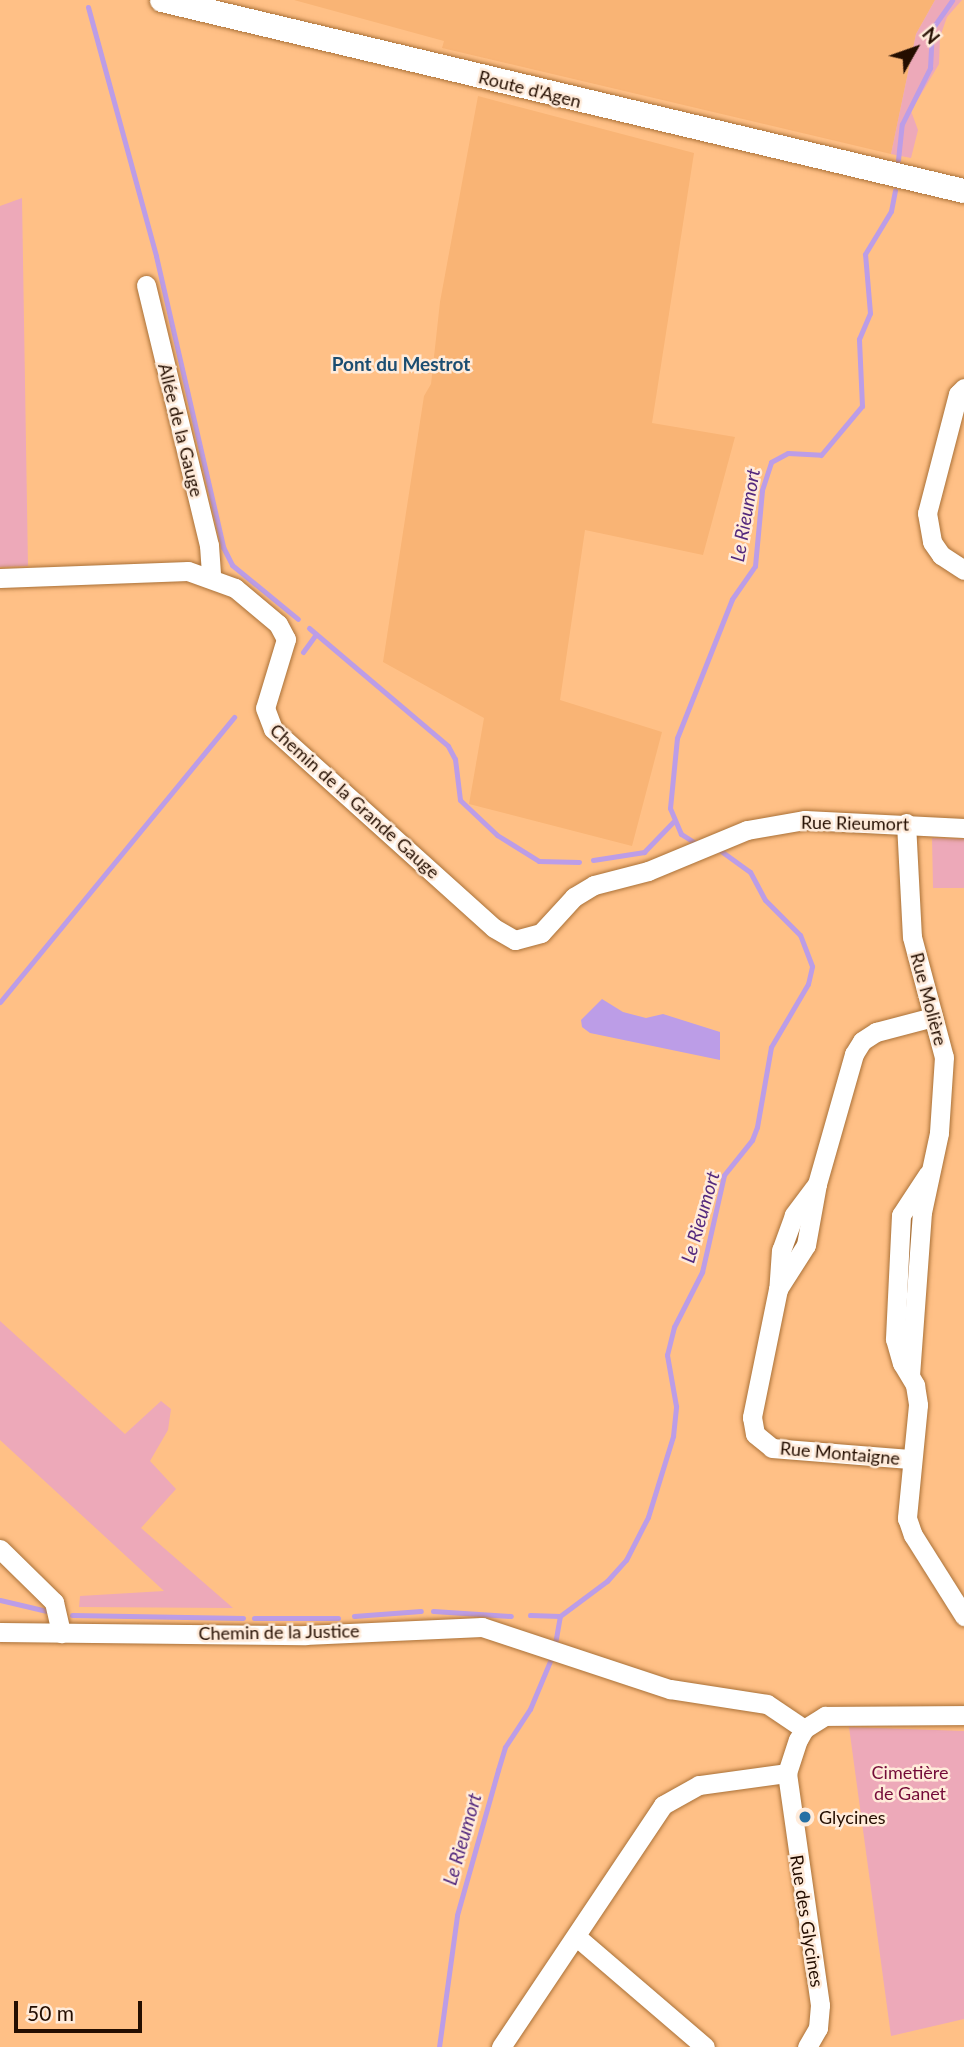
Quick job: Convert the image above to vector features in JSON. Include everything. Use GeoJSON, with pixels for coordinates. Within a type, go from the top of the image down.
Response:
{"type":"FeatureCollection","features":[{"type":"Feature","properties":{"kind":"main road","name":"Route d'Agen"},"geometry":{"type":"LineString","coordinates":[[162,0],[964,191]]}},
{"type":"Feature","properties":{"kind":"street","name":"Allée de la Gauge"},"geometry":{"type":"LineString","coordinates":[[146,285],[209,545],[211,576]]}},
{"type":"Feature","properties":{"kind":"street"},"geometry":{"type":"LineString","coordinates":[[964,388],[958,394],[927,513],[932,542],[941,555],[964,570]]}},
{"type":"Feature","properties":{"kind":"street","name":"Chemin de la Grande Gauge"},"geometry":{"type":"LineString","coordinates":[[0,578],[188,571],[211,576],[235,588],[278,624],[286,639],[265,708],[273,729],[507,937],[526,940],[541,933],[574,898],[594,885],[648,871],[708,846]]}},
{"type":"Feature","properties":{"kind":"street","name":"Rue Rieumort"},"geometry":{"type":"LineString","coordinates":[[708,846],[777,823],[906,824],[964,828]]}},
{"type":"Feature","properties":{"kind":"street","name":"Rue Molière"},"geometry":{"type":"LineString","coordinates":[[906,824],[912,937],[944,1057],[939,1133],[929,1174],[910,1375],[918,1405],[910,1459],[910,1526],[964,1616]]}},
{"type":"Feature","properties":{"kind":"street","name":"Rue Montaigne"},"geometry":{"type":"LineString","coordinates":[[910,1459],[772,1448],[755,1434],[752,1418],[778,1289],[806,1245],[817,1184],[862,1041],[876,1032],[933,1017]]}},
{"type":"Feature","properties":{"kind":"street"},"geometry":{"type":"LineString","coordinates":[[0,1549],[54,1602],[61,1633]]}},
{"type":"Feature","properties":{"kind":"street","name":"Chemin de la Justice"},"geometry":{"type":"LineString","coordinates":[[0,1632],[305,1635],[443,1626],[482,1627],[555,1648],[670,1689],[767,1704],[810,1724]]}},
{"type":"Feature","properties":{"kind":"street"},"geometry":{"type":"LineString","coordinates":[[810,1724],[832,1715],[964,1715]]}},
{"type":"Feature","properties":{"kind":"street","name":"Rue des Glycines"},"geometry":{"type":"LineString","coordinates":[[807,2047],[818,2028],[820,2005],[787,1773],[810,1724]]}},
{"type":"Feature","properties":{"kind":"street"},"geometry":{"type":"LineString","coordinates":[[501,2047],[578,1938],[615,1871],[673,1796],[699,1785],[787,1773]]}},
{"type":"Feature","properties":{"kind":"street"},"geometry":{"type":"LineString","coordinates":[[578,1938],[705,2047]]}},
{"type":"Feature","properties":{"kind":"shaded area"},"geometry":{"type":"Polygon","coordinates":[[[294,0],[935,0],[916,34],[891,154],[442,48],[444,41],[294,0]]]}},
{"type":"Feature","properties":{"kind":"shaded area"},"geometry":{"type":"Polygon","coordinates":[[[478,96],[694,153],[652,423],[735,437],[703,555],[585,530],[560,700],[662,732],[632,846],[469,804],[484,718],[383,662],[424,396],[431,384],[440,302],[478,96]]]}},
{"type":"Feature","properties":{"kind":"shaded area"},"geometry":{"type":"Polygon","coordinates":[[[602,999],[623,1012],[646,1018],[663,1014],[720,1032],[720,1060],[590,1033],[582,1027],[581,1020],[602,999]]]}},
{"type":"Feature","properties":{"kind":"green space"},"geometry":{"type":"Polygon","coordinates":[[[935,0],[962,0],[947,17],[940,37],[939,64],[911,111],[918,130],[911,158],[891,154],[916,34],[935,0]]]}},
{"type":"Feature","properties":{"kind":"green space"},"geometry":{"type":"Polygon","coordinates":[[[22,198],[28,566],[0,567],[0,206],[22,198]]]}},
{"type":"Feature","properties":{"kind":"green space"},"geometry":{"type":"Polygon","coordinates":[[[932,838],[964,839],[964,888],[933,888],[932,838]]]}},
{"type":"Feature","properties":{"kind":"green space"},"geometry":{"type":"Polygon","coordinates":[[[0,1321],[125,1434],[161,1401],[171,1409],[168,1430],[150,1461],[176,1489],[141,1528],[233,1608],[79,1607],[80,1596],[164,1591],[0,1440],[0,1321]]]}},
{"type":"Feature","properties":{"kind":"green space","name":"Cimetière de Ganet"},"geometry":{"type":"Polygon","coordinates":[[[849,1727],[964,1731],[964,2019],[891,2036],[849,1727]]]}},
{"type":"Feature","properties":{"kind":"waterway","name":"Le Rieumort"},"geometry":{"type":"LineString","coordinates":[[898,160],[902,124],[930,68],[932,29],[952,0]]}},
{"type":"Feature","properties":{"kind":"waterway"},"geometry":{"type":"LineString","coordinates":[[88,7],[156,256],[223,547],[232,565],[298,619]]}},
{"type":"Feature","properties":{"kind":"waterway","name":"Le Rieumort"},"geometry":{"type":"LineString","coordinates":[[697,844],[681,834],[670,808],[677,738],[732,599],[755,566],[762,490],[771,462],[788,453],[821,455],[862,406],[859,339],[870,313],[865,254],[891,211],[895,190]]}},
{"type":"Feature","properties":{"kind":"waterway"},"geometry":{"type":"LineString","coordinates":[[309,628],[448,746],[455,759],[460,800],[497,835],[539,861],[579,862]]}},
{"type":"Feature","properties":{"kind":"waterway"},"geometry":{"type":"LineString","coordinates":[[303,652],[316,634]]}},
{"type":"Feature","properties":{"kind":"waterway"},"geometry":{"type":"LineString","coordinates":[[0,1002],[234,717]]}},
{"type":"Feature","properties":{"kind":"waterway"},"geometry":{"type":"LineString","coordinates":[[593,860],[644,852],[673,822]]}},
{"type":"Feature","properties":{"kind":"waterway","name":"Le Rieumort"},"geometry":{"type":"LineString","coordinates":[[555,1644],[560,1616],[607,1581],[626,1560],[648,1517],[673,1436],[676,1406],[667,1355],[674,1327],[702,1272],[724,1175],[752,1140],[757,1127],[771,1047],[808,984],[812,966],[800,935],[765,900],[750,872],[717,848]]}},
{"type":"Feature","properties":{"kind":"waterway"},"geometry":{"type":"LineString","coordinates":[[0,1600],[47,1611]]}},
{"type":"Feature","properties":{"kind":"waterway"},"geometry":{"type":"LineString","coordinates":[[354,1616],[421,1611]]}},
{"type":"Feature","properties":{"kind":"waterway"},"geometry":{"type":"LineString","coordinates":[[433,1611],[511,1616]]}},
{"type":"Feature","properties":{"kind":"waterway"},"geometry":{"type":"LineString","coordinates":[[72,1615],[243,1618]]}},
{"type":"Feature","properties":{"kind":"waterway"},"geometry":{"type":"LineString","coordinates":[[530,1615],[560,1616]]}},
{"type":"Feature","properties":{"kind":"waterway"},"geometry":{"type":"LineString","coordinates":[[254,1618],[338,1618]]}},
{"type":"Feature","properties":{"kind":"waterway","name":"Le Rieumort"},"geometry":{"type":"LineString","coordinates":[[439,2047],[457,1915],[498,1770],[505,1747],[530,1709],[553,1654]]}},
{"type":"Feature","properties":{"kind":"place","name":"Glycines"},"geometry":{"type":"Point","coordinates":[805,1817]}},
{"type":"Feature","properties":{"kind":"district","name":"Pont du Mestrot"},"geometry":{"type":"Point","coordinates":[401,364]}}]}
